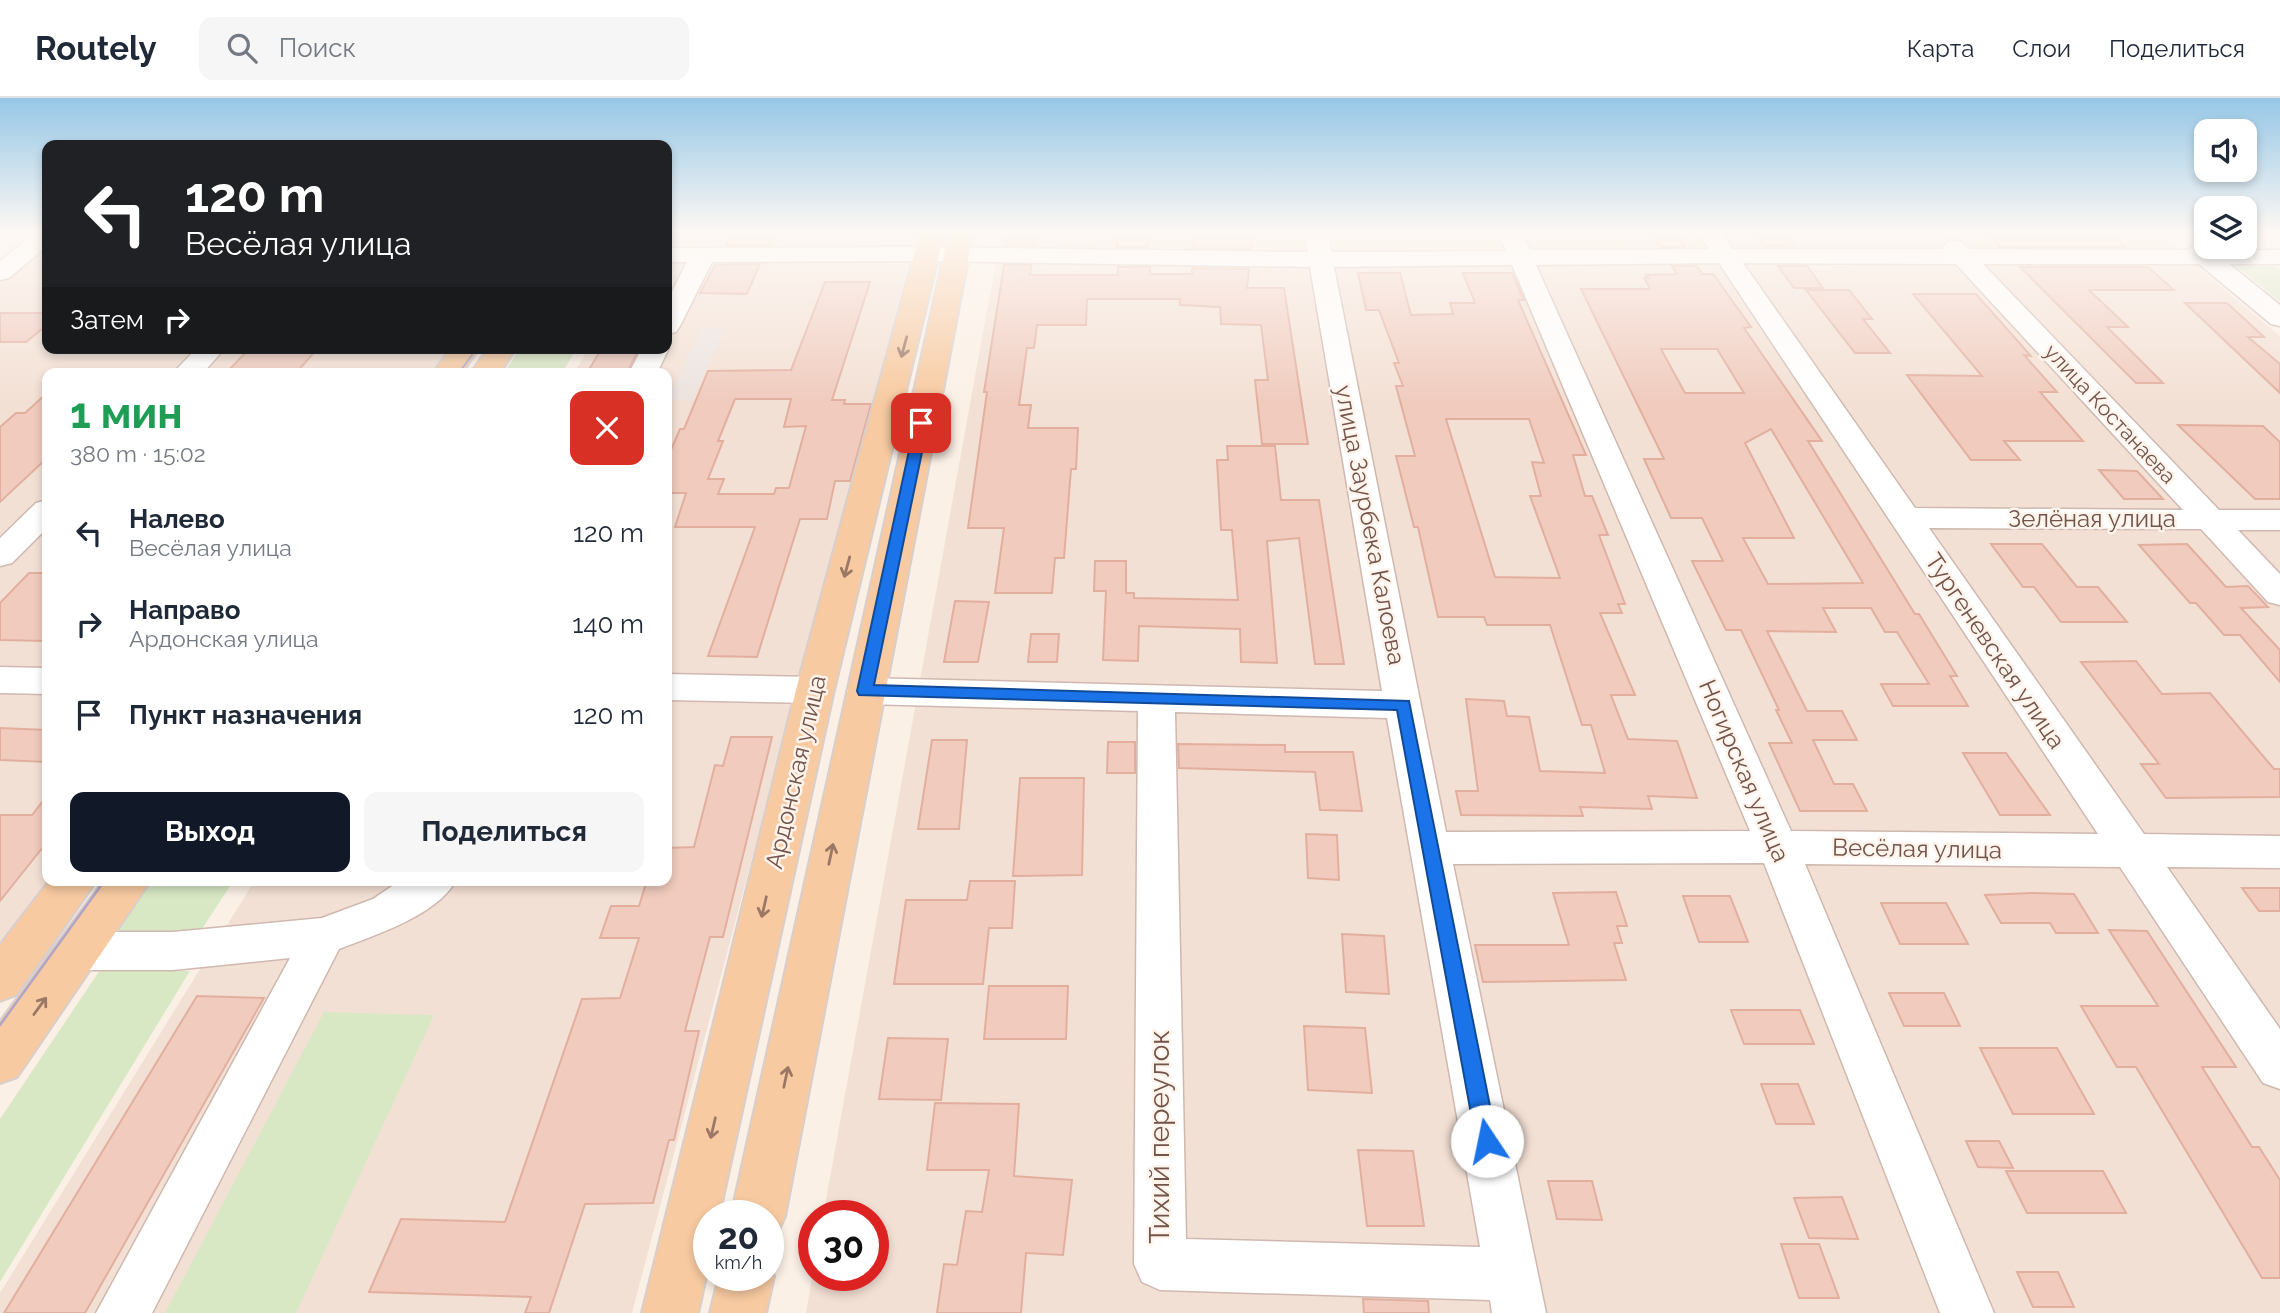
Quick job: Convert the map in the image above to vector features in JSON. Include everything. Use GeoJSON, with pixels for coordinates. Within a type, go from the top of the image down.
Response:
{"type":"FeatureCollection","features":[{"type":"Feature","properties":{"kind":"main road","name":"Ардонская улица"},"geometry":{"type":"LineString","coordinates":[[670,1313],[815,690],[931,290]]}},
{"type":"Feature","properties":{"kind":"main road","name":"Ардонская улица"},"geometry":{"type":"LineString","coordinates":[[761,1200],[865,691],[936,290]]}},
{"type":"Feature","properties":{"kind":"main road"},"geometry":{"type":"LineString","coordinates":[[0,981],[71,886]]}},
{"type":"Feature","properties":{"kind":"main road"},"geometry":{"type":"LineString","coordinates":[[0,1061],[125,886]]}},
{"type":"Feature","properties":{"kind":"main road"},"geometry":{"type":"LineString","coordinates":[[738,1313],[743,1291]]}},
{"type":"Feature","properties":{"kind":"street"},"geometry":{"type":"LineString","coordinates":[[672,316],[685,290]]}},
{"type":"Feature","properties":{"kind":"street","name":"улица Заурбека Калоева"},"geometry":{"type":"LineString","coordinates":[[1326,290],[1429,848],[1516,1294]]}},
{"type":"Feature","properties":{"kind":"street","name":"Ногирская улица"},"geometry":{"type":"LineString","coordinates":[[1534,290],[1778,848],[1967,1313]]}},
{"type":"Feature","properties":{"kind":"street","name":"Тургеневская улица"},"geometry":{"type":"LineString","coordinates":[[1749,290],[2280,1068]]}},
{"type":"Feature","properties":{"kind":"street","name":"улица Костанаева"},"geometry":{"type":"LineString","coordinates":[[1994,290],[2280,594]]}},
{"type":"Feature","properties":{"kind":"street"},"geometry":{"type":"LineString","coordinates":[[2245,290],[2280,318]]}},
{"type":"Feature","properties":{"kind":"street"},"geometry":{"type":"LineString","coordinates":[[192,368],[206,354]]}},
{"type":"Feature","properties":{"kind":"street"},"geometry":{"type":"LineString","coordinates":[[0,556],[42,515]]}},
{"type":"Feature","properties":{"kind":"street","name":"Зелёная улица"},"geometry":{"type":"LineString","coordinates":[[1905,518],[2280,520]]}},
{"type":"Feature","properties":{"kind":"street"},"geometry":{"type":"LineString","coordinates":[[0,680],[42,681]]}},
{"type":"Feature","properties":{"kind":"street"},"geometry":{"type":"LineString","coordinates":[[672,687],[815,690]]}},
{"type":"Feature","properties":{"kind":"street"},"geometry":{"type":"LineString","coordinates":[[865,691],[1404,705]]}},
{"type":"Feature","properties":{"kind":"street","name":"Тихий переулок"},"geometry":{"type":"LineString","coordinates":[[1156,698],[1160,1264],[1516,1294]]}},
{"type":"Feature","properties":{"kind":"street","name":"Весёлая улица"},"geometry":{"type":"LineString","coordinates":[[1429,848],[2280,852]]}},
{"type":"Feature","properties":{"kind":"street"},"geometry":{"type":"LineString","coordinates":[[79,951],[173,951],[324,936],[388,911],[426,886]]}},
{"type":"Feature","properties":{"kind":"street"},"geometry":{"type":"LineString","coordinates":[[123,1313],[324,936]]}},
{"type":"Feature","properties":{"kind":"shaded area"},"geometry":{"type":"Polygon","coordinates":[[[0,290],[42,290],[42,354],[461,354],[451,368],[42,368],[42,886],[71,886],[0,981],[0,290]]]}},
{"type":"Feature","properties":{"kind":"shaded area"},"geometry":{"type":"Polygon","coordinates":[[[672,290],[902,290],[632,1313],[0,1313],[0,1293],[251,886],[672,886],[672,368],[577,368],[585,354],[672,354],[672,290]]]}},
{"type":"Feature","properties":{"kind":"shaded area"},"geometry":{"type":"Polygon","coordinates":[[[991,290],[2225,290],[2280,336],[2280,1313],[806,1313],[810,1291],[889,1291],[889,1200],[826,1200],[991,290]]]}},
{"type":"Feature","properties":{"kind":"shaded area"},"geometry":{"type":"Polygon","coordinates":[[[701,328],[725,329],[693,400],[672,400],[672,389],[701,328]]]}},
{"type":"Feature","properties":{"kind":"green space"},"geometry":{"type":"Polygon","coordinates":[[[2266,290],[2280,290],[2280,301],[2266,290]]]}},
{"type":"Feature","properties":{"kind":"green space"},"geometry":{"type":"Polygon","coordinates":[[[516,354],[573,354],[565,368],[507,368],[516,354]]]}},
{"type":"Feature","properties":{"kind":"green space"},"geometry":{"type":"Polygon","coordinates":[[[134,886],[230,886],[198,935],[101,932],[134,886]]]}},
{"type":"Feature","properties":{"kind":"green space"},"geometry":{"type":"Polygon","coordinates":[[[100,970],[190,971],[0,1282],[0,1119],[100,970]]]}},
{"type":"Feature","properties":{"kind":"green space"},"geometry":{"type":"Polygon","coordinates":[[[324,1012],[434,1015],[296,1313],[165,1313],[324,1012]]]}},
{"type":"Feature","properties":{"kind":"building"},"geometry":{"type":"Polygon","coordinates":[[[702,290],[749,290],[747,294],[700,293],[702,290]]]}},
{"type":"Feature","properties":{"kind":"building"},"geometry":{"type":"Polygon","coordinates":[[[822,290],[868,290],[832,400],[845,400],[844,404],[871,404],[850,481],[835,481],[827,519],[800,519],[757,657],[708,656],[755,527],[675,527],[686,493],[672,493],[672,447],[680,429],[684,429],[708,371],[791,370],[822,290]],[[735,399],[718,441],[723,441],[708,479],[724,479],[718,494],[774,494],[776,488],[789,488],[806,426],[784,427],[791,399],[735,399]]]}},
{"type":"Feature","properties":{"kind":"building"},"geometry":{"type":"Polygon","coordinates":[[[1000,290],[1284,290],[1308,444],[1262,444],[1255,380],[1268,380],[1261,325],[1221,324],[1220,307],[1180,305],[1180,299],[1087,299],[1086,325],[1037,325],[1034,348],[1027,348],[1019,405],[1031,405],[1028,428],[1078,428],[1076,469],[1071,469],[1064,558],[1055,558],[1052,593],[995,593],[1004,528],[968,528],[987,392],[984,392],[1000,290]]]}},
{"type":"Feature","properties":{"kind":"building"},"geometry":{"type":"Polygon","coordinates":[[[1362,290],[1404,290],[1411,315],[1453,314],[1450,303],[1475,303],[1470,290],[1519,290],[1524,300],[1518,300],[1586,455],[1573,455],[1585,496],[1592,496],[1608,535],[1599,535],[1625,604],[1618,604],[1622,613],[1600,613],[1635,695],[1611,695],[1628,739],[1677,741],[1697,798],[1648,796],[1652,809],[1580,807],[1583,816],[1461,815],[1456,791],[1478,791],[1466,699],[1504,701],[1507,716],[1529,717],[1540,771],[1605,773],[1591,725],[1582,725],[1550,625],[1487,625],[1484,617],[1438,617],[1418,527],[1414,527],[1396,456],[1415,456],[1396,386],[1403,386],[1394,363],[1399,363],[1379,310],[1366,310],[1362,290]],[[1446,419],[1495,577],[1560,578],[1530,496],[1541,496],[1532,462],[1544,463],[1529,419],[1446,419]]]}},
{"type":"Feature","properties":{"kind":"building"},"geometry":{"type":"Polygon","coordinates":[[[1581,290],[1724,290],[1751,327],[1744,328],[1822,441],[1808,441],[1915,614],[1919,614],[1957,676],[1950,676],[1968,706],[1893,706],[1881,684],[1929,684],[1897,632],[1885,632],[1871,608],[1823,608],[1836,632],[1767,631],[1807,711],[1842,711],[1857,740],[1813,740],[1834,784],[1853,784],[1867,811],[1800,811],[1769,743],[1792,743],[1776,710],[1779,710],[1741,630],[1726,630],[1692,561],[1723,561],[1702,518],[1671,518],[1644,459],[1664,459],[1581,290]],[[1661,349],[1685,393],[1744,393],[1717,349],[1661,349]],[[1771,429],[1745,443],[1794,538],[1743,538],[1768,584],[1863,583],[1771,429]]]}},
{"type":"Feature","properties":{"kind":"building"},"geometry":{"type":"Polygon","coordinates":[[[1806,290],[1849,290],[1872,319],[1863,319],[1890,353],[1855,353],[1806,290]]]}},
{"type":"Feature","properties":{"kind":"building"},"geometry":{"type":"Polygon","coordinates":[[[2043,290],[2174,290],[2089,290],[2128,327],[2107,327],[2163,383],[2136,383],[2043,290]]]}},
{"type":"Feature","properties":{"kind":"building"},"geometry":{"type":"Polygon","coordinates":[[[1913,294],[1976,294],[2031,356],[2024,355],[2057,392],[2040,392],[2083,441],[2004,441],[2020,460],[1971,460],[1907,375],[1982,376],[1913,294]]]}},
{"type":"Feature","properties":{"kind":"building"},"geometry":{"type":"Polygon","coordinates":[[[2185,303],[2227,303],[2264,337],[2248,337],[2280,364],[2280,393],[2185,303]]]}},
{"type":"Feature","properties":{"kind":"building"},"geometry":{"type":"Polygon","coordinates":[[[0,313],[42,313],[42,329],[26,342],[0,342],[0,313]]]}},
{"type":"Feature","properties":{"kind":"building"},"geometry":{"type":"Polygon","coordinates":[[[244,354],[313,354],[300,368],[231,368],[244,354]]]}},
{"type":"Feature","properties":{"kind":"building"},"geometry":{"type":"Polygon","coordinates":[[[598,354],[636,354],[629,368],[590,368],[598,354]]]}},
{"type":"Feature","properties":{"kind":"building"},"geometry":{"type":"Polygon","coordinates":[[[42,398],[42,463],[0,502],[0,427],[16,413],[25,413],[42,398]]]}},
{"type":"Feature","properties":{"kind":"building"},"geometry":{"type":"Polygon","coordinates":[[[2178,425],[2263,426],[2280,442],[2280,499],[2255,499],[2178,425]]]}},
{"type":"Feature","properties":{"kind":"building"},"geometry":{"type":"Polygon","coordinates":[[[1227,446],[1275,446],[1281,500],[1319,500],[1344,664],[1315,664],[1299,538],[1267,541],[1277,663],[1241,662],[1240,629],[1139,626],[1138,661],[1103,660],[1106,591],[1094,591],[1095,561],[1126,561],[1126,593],[1134,593],[1134,598],[1238,600],[1232,530],[1221,530],[1217,460],[1228,460],[1227,446]]]}},
{"type":"Feature","properties":{"kind":"building"},"geometry":{"type":"Polygon","coordinates":[[[2099,470],[2137,471],[2163,499],[2124,499],[2099,470]]]}},
{"type":"Feature","properties":{"kind":"building"},"geometry":{"type":"Polygon","coordinates":[[[1991,544],[2042,544],[2077,587],[2098,587],[2127,622],[2061,622],[2034,587],[2023,587],[1991,544]]]}},
{"type":"Feature","properties":{"kind":"building"},"geometry":{"type":"Polygon","coordinates":[[[2187,544],[2226,587],[2248,586],[2268,607],[2241,608],[2280,650],[2280,682],[2240,635],[2224,635],[2196,603],[2190,603],[2139,545],[2187,544]]]}},
{"type":"Feature","properties":{"kind":"building"},"geometry":{"type":"Polygon","coordinates":[[[29,573],[42,573],[42,641],[0,640],[0,603],[29,573]]]}},
{"type":"Feature","properties":{"kind":"building"},"geometry":{"type":"Polygon","coordinates":[[[955,601],[989,602],[978,662],[944,662],[955,601]]]}},
{"type":"Feature","properties":{"kind":"building"},"geometry":{"type":"Polygon","coordinates":[[[1031,634],[1059,634],[1057,662],[1028,662],[1031,634]]]}},
{"type":"Feature","properties":{"kind":"building"},"geometry":{"type":"Polygon","coordinates":[[[2136,661],[2162,694],[2210,693],[2274,769],[2280,769],[2280,797],[2166,798],[2141,764],[2159,764],[2081,662],[2136,661]]]}},
{"type":"Feature","properties":{"kind":"building"},"geometry":{"type":"Polygon","coordinates":[[[0,728],[42,730],[42,762],[0,760],[0,728]]]}},
{"type":"Feature","properties":{"kind":"building"},"geometry":{"type":"Polygon","coordinates":[[[731,737],[772,737],[723,937],[710,937],[685,1031],[699,1031],[674,1140],[669,1140],[653,1203],[585,1204],[549,1313],[525,1313],[531,1297],[369,1292],[401,1219],[505,1222],[582,999],[620,998],[639,938],[600,938],[611,906],[639,906],[645,886],[672,886],[672,848],[694,847],[715,765],[723,766],[731,737]]]}},
{"type":"Feature","properties":{"kind":"building"},"geometry":{"type":"Polygon","coordinates":[[[932,740],[967,740],[959,829],[918,829],[932,740]]]}},
{"type":"Feature","properties":{"kind":"building"},"geometry":{"type":"Polygon","coordinates":[[[1108,742],[1135,742],[1135,773],[1107,773],[1108,742]]]}},
{"type":"Feature","properties":{"kind":"building"},"geometry":{"type":"Polygon","coordinates":[[[1178,744],[1285,745],[1285,752],[1353,752],[1362,811],[1320,810],[1315,772],[1179,768],[1178,744]]]}},
{"type":"Feature","properties":{"kind":"building"},"geometry":{"type":"Polygon","coordinates":[[[1963,753],[2006,753],[2050,815],[2000,815],[1963,753]]]}},
{"type":"Feature","properties":{"kind":"building"},"geometry":{"type":"Polygon","coordinates":[[[1020,778],[1084,778],[1082,875],[1013,876],[1020,778]]]}},
{"type":"Feature","properties":{"kind":"building"},"geometry":{"type":"Polygon","coordinates":[[[42,802],[42,848],[0,901],[0,815],[32,815],[42,802]]]}},
{"type":"Feature","properties":{"kind":"building"},"geometry":{"type":"Polygon","coordinates":[[[1306,834],[1337,835],[1339,880],[1308,878],[1306,834]]]}},
{"type":"Feature","properties":{"kind":"building"},"geometry":{"type":"Polygon","coordinates":[[[970,881],[1015,881],[1012,928],[989,928],[983,984],[894,984],[906,900],[967,900],[970,881]]]}},
{"type":"Feature","properties":{"kind":"building"},"geometry":{"type":"Polygon","coordinates":[[[2242,888],[2280,888],[2280,911],[2259,911],[2242,888]]]}},
{"type":"Feature","properties":{"kind":"building"},"geometry":{"type":"Polygon","coordinates":[[[1616,892],[1627,926],[1617,926],[1622,943],[1614,943],[1626,980],[1483,982],[1475,945],[1569,945],[1553,893],[1616,892]]]}},
{"type":"Feature","properties":{"kind":"building"},"geometry":{"type":"Polygon","coordinates":[[[2074,894],[2098,933],[2056,933],[2050,923],[2001,923],[1985,895],[2074,894]]]}},
{"type":"Feature","properties":{"kind":"building"},"geometry":{"type":"Polygon","coordinates":[[[1683,896],[1730,896],[1748,942],[1699,942],[1683,896]]]}},
{"type":"Feature","properties":{"kind":"building"},"geometry":{"type":"Polygon","coordinates":[[[1881,903],[1946,903],[1968,944],[1900,944],[1881,903]]]}},
{"type":"Feature","properties":{"kind":"building"},"geometry":{"type":"Polygon","coordinates":[[[2109,930],[2147,931],[2236,1067],[2202,1067],[2252,1147],[2259,1147],[2280,1180],[2280,1278],[2262,1278],[2136,1067],[2117,1067],[2081,1006],[2158,1006],[2109,930]]]}},
{"type":"Feature","properties":{"kind":"building"},"geometry":{"type":"Polygon","coordinates":[[[1342,934],[1384,936],[1389,994],[1346,992],[1342,934]]]}},
{"type":"Feature","properties":{"kind":"building"},"geometry":{"type":"Polygon","coordinates":[[[989,986],[1068,986],[1066,1039],[984,1039],[989,986]]]}},
{"type":"Feature","properties":{"kind":"building"},"geometry":{"type":"Polygon","coordinates":[[[1889,993],[1944,993],[1960,1026],[1904,1026],[1889,993]]]}},
{"type":"Feature","properties":{"kind":"building"},"geometry":{"type":"Polygon","coordinates":[[[197,996],[264,998],[85,1313],[4,1313],[197,996]]]}},
{"type":"Feature","properties":{"kind":"building"},"geometry":{"type":"Polygon","coordinates":[[[1731,1010],[1800,1010],[1814,1044],[1744,1044],[1731,1010]]]}},
{"type":"Feature","properties":{"kind":"building"},"geometry":{"type":"Polygon","coordinates":[[[1304,1026],[1365,1028],[1372,1093],[1308,1090],[1304,1026]]]}},
{"type":"Feature","properties":{"kind":"building"},"geometry":{"type":"Polygon","coordinates":[[[888,1038],[948,1039],[941,1100],[879,1099],[888,1038]]]}},
{"type":"Feature","properties":{"kind":"building"},"geometry":{"type":"Polygon","coordinates":[[[1980,1048],[2057,1048],[2094,1114],[2013,1114],[1980,1048]]]}},
{"type":"Feature","properties":{"kind":"building"},"geometry":{"type":"Polygon","coordinates":[[[1761,1084],[1798,1084],[1814,1124],[1776,1124],[1761,1084]]]}},
{"type":"Feature","properties":{"kind":"building"},"geometry":{"type":"Polygon","coordinates":[[[935,1103],[1019,1104],[1014,1176],[1072,1180],[1063,1255],[1026,1253],[1021,1313],[937,1313],[944,1264],[957,1265],[966,1211],[982,1212],[989,1170],[927,1170],[935,1103]]]}},
{"type":"Feature","properties":{"kind":"building"},"geometry":{"type":"Polygon","coordinates":[[[1966,1141],[1999,1141],[2013,1168],[1978,1167],[1966,1141]]]}},
{"type":"Feature","properties":{"kind":"building"},"geometry":{"type":"Polygon","coordinates":[[[1358,1150],[1413,1151],[1424,1226],[1367,1226],[1358,1150]]]}},
{"type":"Feature","properties":{"kind":"building"},"geometry":{"type":"Polygon","coordinates":[[[2006,1171],[2103,1171],[2126,1213],[2027,1213],[2006,1171]]]}},
{"type":"Feature","properties":{"kind":"building"},"geometry":{"type":"Polygon","coordinates":[[[1548,1181],[1592,1181],[1602,1220],[1557,1219],[1548,1181]]]}},
{"type":"Feature","properties":{"kind":"building"},"geometry":{"type":"Polygon","coordinates":[[[1842,1197],[1858,1239],[1809,1238],[1794,1198],[1842,1197]]]}},
{"type":"Feature","properties":{"kind":"building"},"geometry":{"type":"Polygon","coordinates":[[[1781,1244],[1819,1244],[1839,1298],[1799,1298],[1781,1244]]]}},
{"type":"Feature","properties":{"kind":"building"},"geometry":{"type":"Polygon","coordinates":[[[2017,1272],[2058,1272],[2074,1307],[2033,1307],[2017,1272]]]}},
{"type":"Feature","properties":{"kind":"building"},"geometry":{"type":"Polygon","coordinates":[[[1363,1299],[1428,1301],[1429,1313],[1364,1313],[1363,1299]]]}},
{"type":"Feature","properties":{"kind":"tram line"},"geometry":{"type":"LineString","coordinates":[[463,368],[473,354]]}},
{"type":"Feature","properties":{"kind":"tram line"},"geometry":{"type":"LineString","coordinates":[[0,1025],[101,886]]}},
{"type":"Feature","properties":{"kind":"route"},"geometry":{"type":"LineString","coordinates":[[921,423],[865,691],[1404,705],[1429,848],[1487,1141]]}}]}
